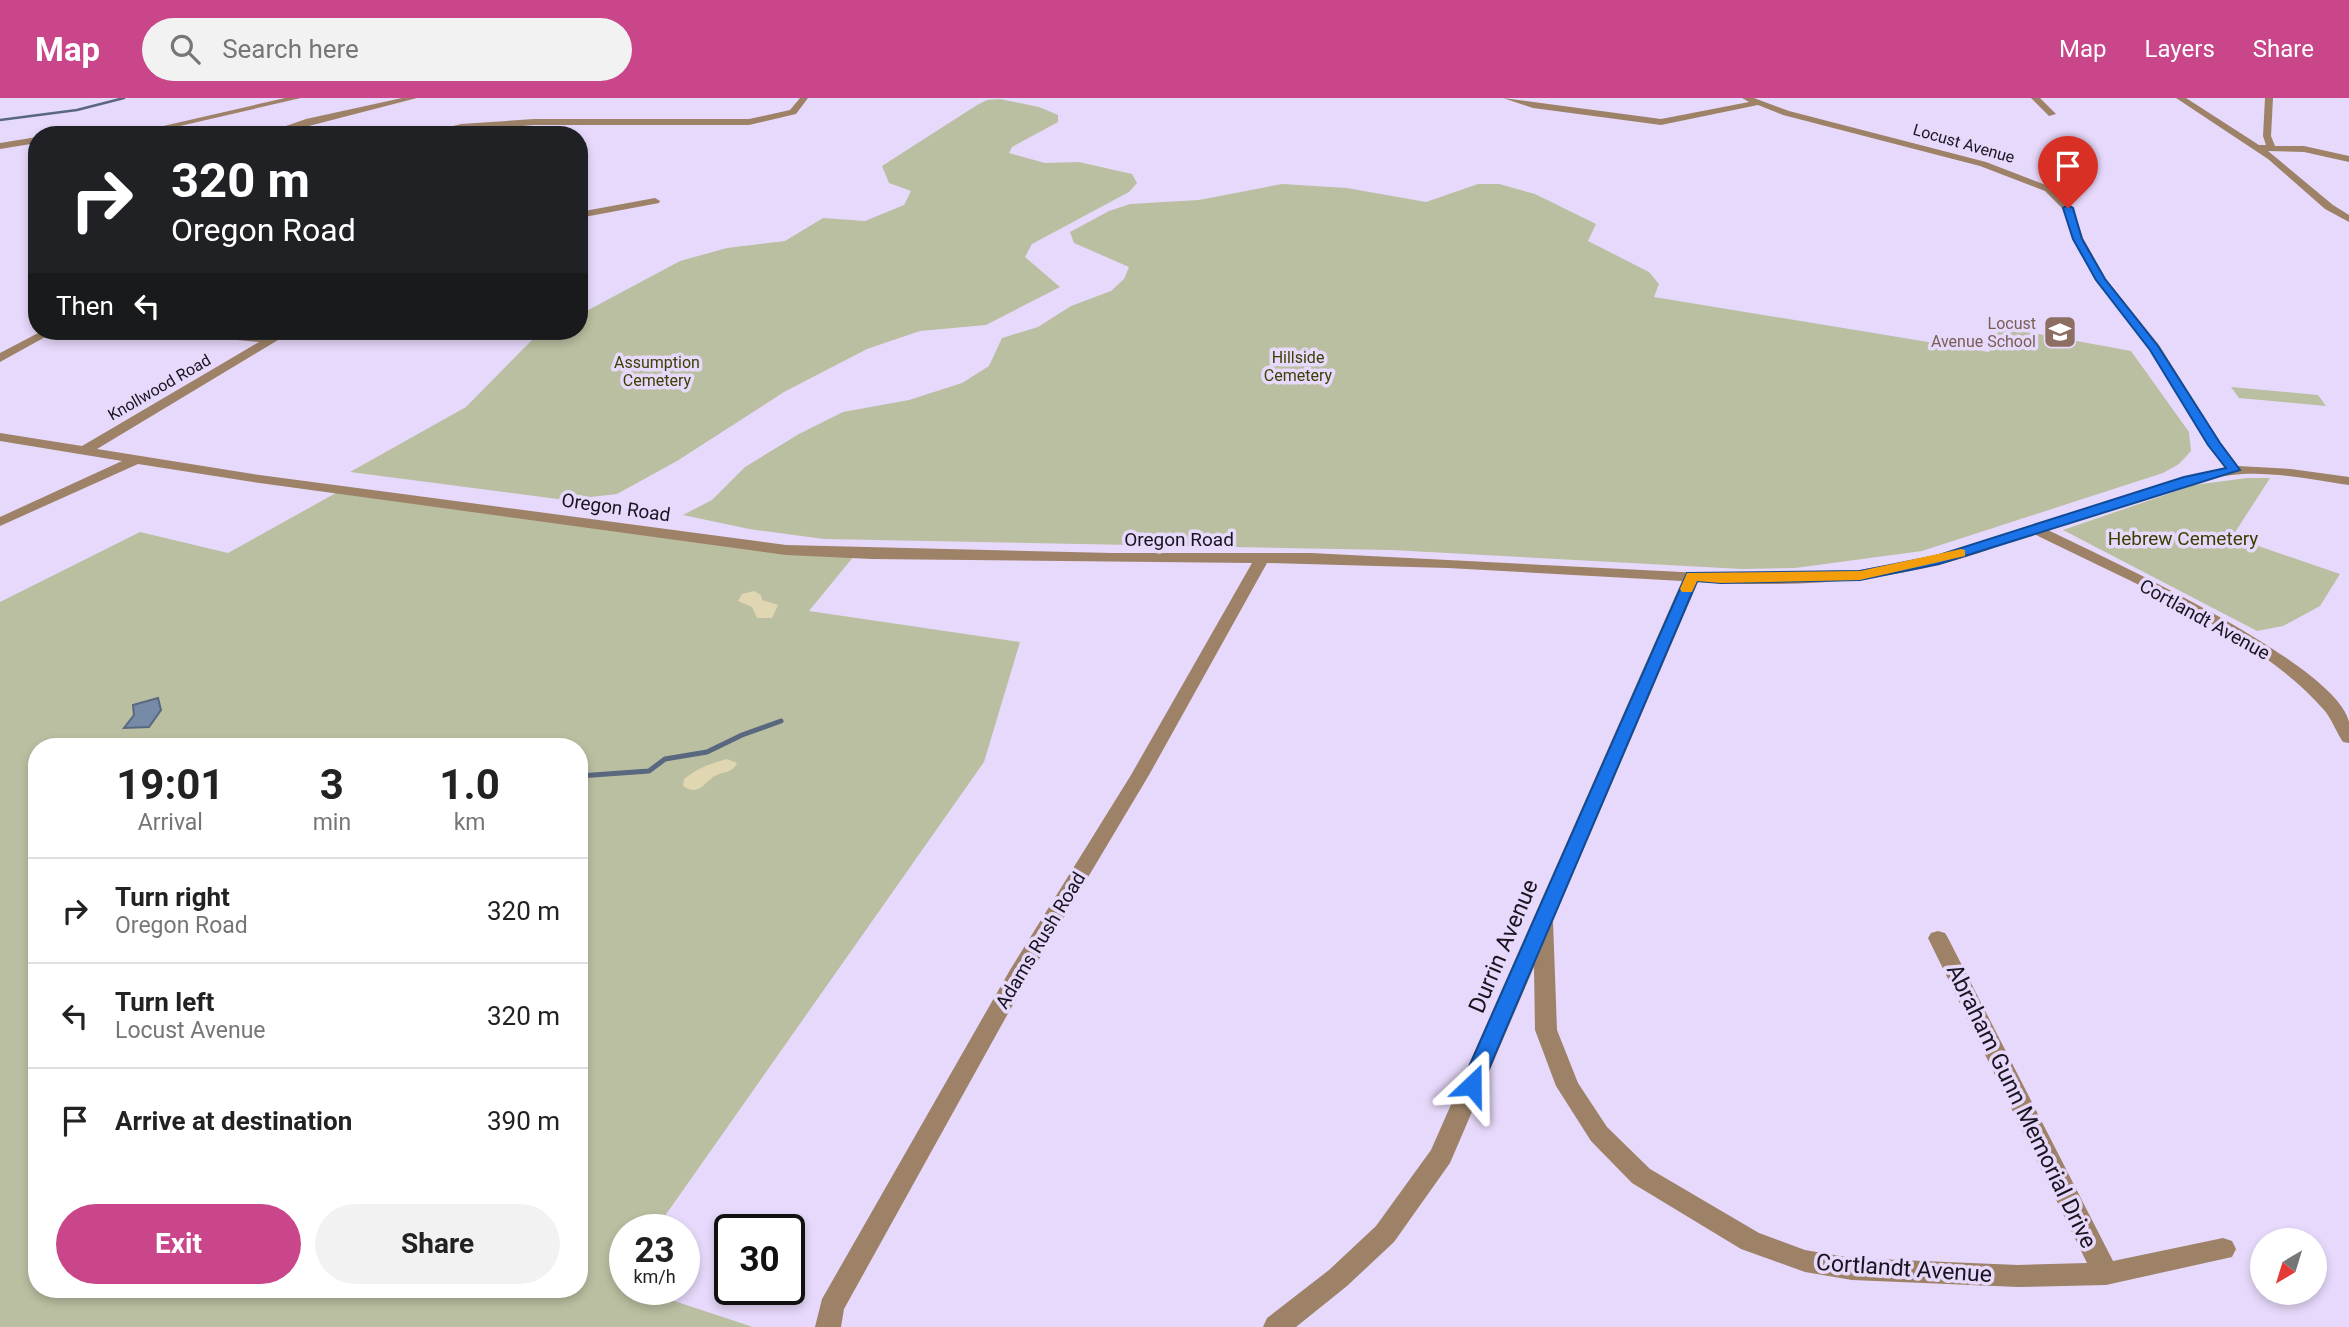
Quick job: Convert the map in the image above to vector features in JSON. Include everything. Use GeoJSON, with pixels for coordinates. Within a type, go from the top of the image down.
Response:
{"type":"FeatureCollection","features":[{"type":"Feature","properties":{"kind":"street"},"geometry":{"type":"LineString","coordinates":[[169,126],[297,98]]}},
{"type":"Feature","properties":{"kind":"street"},"geometry":{"type":"LineString","coordinates":[[293,126],[413,98]]}},
{"type":"Feature","properties":{"kind":"street"},"geometry":{"type":"LineString","coordinates":[[476,126],[534,122],[749,122],[793,112],[804,98]]}},
{"type":"Feature","properties":{"kind":"street"},"geometry":{"type":"LineString","coordinates":[[1507,98],[1546,107],[1661,122],[1757,103]]}},
{"type":"Feature","properties":{"kind":"street","name":"Locust Avenue"},"geometry":{"type":"LineString","coordinates":[[1745,98],[1983,164],[2048,189],[2068,208],[2078,239],[2101,280],[2155,348],[2215,445],[2234,470]]}},
{"type":"Feature","properties":{"kind":"street"},"geometry":{"type":"LineString","coordinates":[[2035,98],[2052,114]]}},
{"type":"Feature","properties":{"kind":"street"},"geometry":{"type":"LineString","coordinates":[[2185,98],[2258,148],[2329,207],[2349,219]]}},
{"type":"Feature","properties":{"kind":"street"},"geometry":{"type":"LineString","coordinates":[[2269,98],[2267,135],[2271,148]]}},
{"type":"Feature","properties":{"kind":"street"},"geometry":{"type":"LineString","coordinates":[[0,146],[28,141]]}},
{"type":"Feature","properties":{"kind":"street"},"geometry":{"type":"LineString","coordinates":[[2258,148],[2304,149],[2349,159]]}},
{"type":"Feature","properties":{"kind":"street"},"geometry":{"type":"LineString","coordinates":[[588,213],[655,201]]}},
{"type":"Feature","properties":{"kind":"street"},"geometry":{"type":"LineString","coordinates":[[0,358],[33,340]]}},
{"type":"Feature","properties":{"kind":"street","name":"Knollwood Road"},"geometry":{"type":"LineString","coordinates":[[83,451],[273,340]]}},
{"type":"Feature","properties":{"kind":"street","name":"Oregon Road"},"geometry":{"type":"LineString","coordinates":[[0,437],[135,460],[786,550],[872,554],[1448,563],[1721,579],[1860,575],[1939,559],[2037,530],[2177,483],[2234,470],[2291,473],[2349,481]]}},
{"type":"Feature","properties":{"kind":"street"},"geometry":{"type":"LineString","coordinates":[[0,522],[135,460]]}},
{"type":"Feature","properties":{"kind":"street","name":"Cortlandt Avenue"},"geometry":{"type":"LineString","coordinates":[[2037,530],[2221,624],[2272,655],[2303,677],[2327,700],[2347,729],[2349,738]]}},
{"type":"Feature","properties":{"kind":"street","name":"Adams Rush Road"},"geometry":{"type":"LineString","coordinates":[[828,1327],[831,1307],[1018,976],[1140,775],[1262,558]]}},
{"type":"Feature","properties":{"kind":"street","name":"Durrin Avenue"},"geometry":{"type":"LineString","coordinates":[[1276,1327],[1338,1278],[1385,1234],[1441,1156],[1692,576]]}},
{"type":"Feature","properties":{"kind":"street","name":"Cortlandt Avenue"},"geometry":{"type":"LineString","coordinates":[[1543,918],[1546,1030],[1568,1086],[1599,1134],[1642,1176],[1699,1213],[1761,1245],[1805,1261],[1852,1269],[2018,1276],[2106,1274],[2223,1249]]}},
{"type":"Feature","properties":{"kind":"street","name":"Abraham Gunn Memorial Drive"},"geometry":{"type":"LineString","coordinates":[[1938,938],[2106,1274]]}},
{"type":"Feature","properties":{"kind":"green space","name":"Assumption Cemetery"},"geometry":{"type":"Polygon","coordinates":[[[1000,99],[1039,107],[1058,115],[1058,122],[1012,147],[1009,153],[1045,163],[1079,162],[1132,174],[1137,183],[1129,192],[1032,244],[1025,257],[1060,287],[986,325],[920,331],[867,349],[784,392],[677,461],[617,494],[565,500],[350,472],[466,407],[532,340],[588,340],[588,310],[680,261],[727,248],[785,241],[823,218],[865,221],[904,205],[911,191],[889,183],[882,166],[987,100],[1000,99]]]}},
{"type":"Feature","properties":{"kind":"green space","name":"Hillside Cemetery"},"geometry":{"type":"Polygon","coordinates":[[[1282,184],[1347,188],[1426,202],[1478,184],[1499,184],[1535,194],[1596,224],[1588,241],[1649,272],[1659,284],[1654,297],[1989,352],[2000,327],[2131,351],[2189,432],[2191,451],[2179,464],[2163,473],[1922,551],[1795,568],[1742,569],[1391,550],[824,539],[749,529],[683,515],[712,500],[745,467],[799,434],[843,412],[909,400],[962,383],[989,366],[1002,338],[1038,327],[1071,306],[1111,291],[1124,279],[1129,267],[1074,243],[1070,232],[1109,211],[1130,204],[1199,200],[1282,184]]]}},
{"type":"Feature","properties":{"kind":"green space"},"geometry":{"type":"Polygon","coordinates":[[[2231,387],[2318,395],[2326,406],[2239,398],[2231,387]]]}},
{"type":"Feature","properties":{"kind":"green space","name":"Hebrew Cemetery"},"geometry":{"type":"Polygon","coordinates":[[[2247,478],[2270,478],[2232,537],[2340,574],[2320,606],[2283,626],[2257,631],[2063,530],[2194,485],[2247,478]]]}},
{"type":"Feature","properties":{"kind":"green space"},"geometry":{"type":"Polygon","coordinates":[[[343,489],[854,556],[809,611],[1020,642],[984,762],[666,1214],[609,1214],[609,1305],[686,1305],[753,1327],[0,1327],[0,602],[140,532],[228,553],[343,489]]]}},
{"type":"Feature","properties":{"kind":"sand"},"geometry":{"type":"Polygon","coordinates":[[[754,591],[761,595],[762,600],[778,605],[772,618],[757,618],[752,607],[738,601],[742,594],[754,591]]]}},
{"type":"Feature","properties":{"kind":"sand"},"geometry":{"type":"Polygon","coordinates":[[[727,759],[737,763],[732,769],[713,777],[696,790],[683,786],[684,779],[694,772],[727,759]]]}},
{"type":"Feature","properties":{"kind":"water"},"geometry":{"type":"Polygon","coordinates":[[[158,698],[161,710],[149,727],[124,728],[134,715],[133,705],[158,698]]]}},
{"type":"Feature","properties":{"kind":"waterway"},"geometry":{"type":"LineString","coordinates":[[0,120],[77,110],[124,98]]}},
{"type":"Feature","properties":{"kind":"waterway"},"geometry":{"type":"LineString","coordinates":[[588,775],[649,771],[665,759],[707,752],[742,735],[781,721]]}},
{"type":"Feature","properties":{"kind":"slow traffic"},"geometry":{"type":"LineString","coordinates":[[1687,589],[1692,576],[1721,579],[1860,575],[1961,553]]}},
{"type":"Feature","properties":{"kind":"place","name":"Locust Avenue School"},"geometry":{"type":"Point","coordinates":[2060,332]}},
{"type":"Feature","properties":{"kind":"route"},"geometry":{"type":"LineString","coordinates":[[1472,1085],[1692,576],[1721,579],[1860,575],[1939,559],[2188,480],[2234,470],[2215,445],[2155,348],[2101,280],[2078,239],[2068,208]]}}]}
